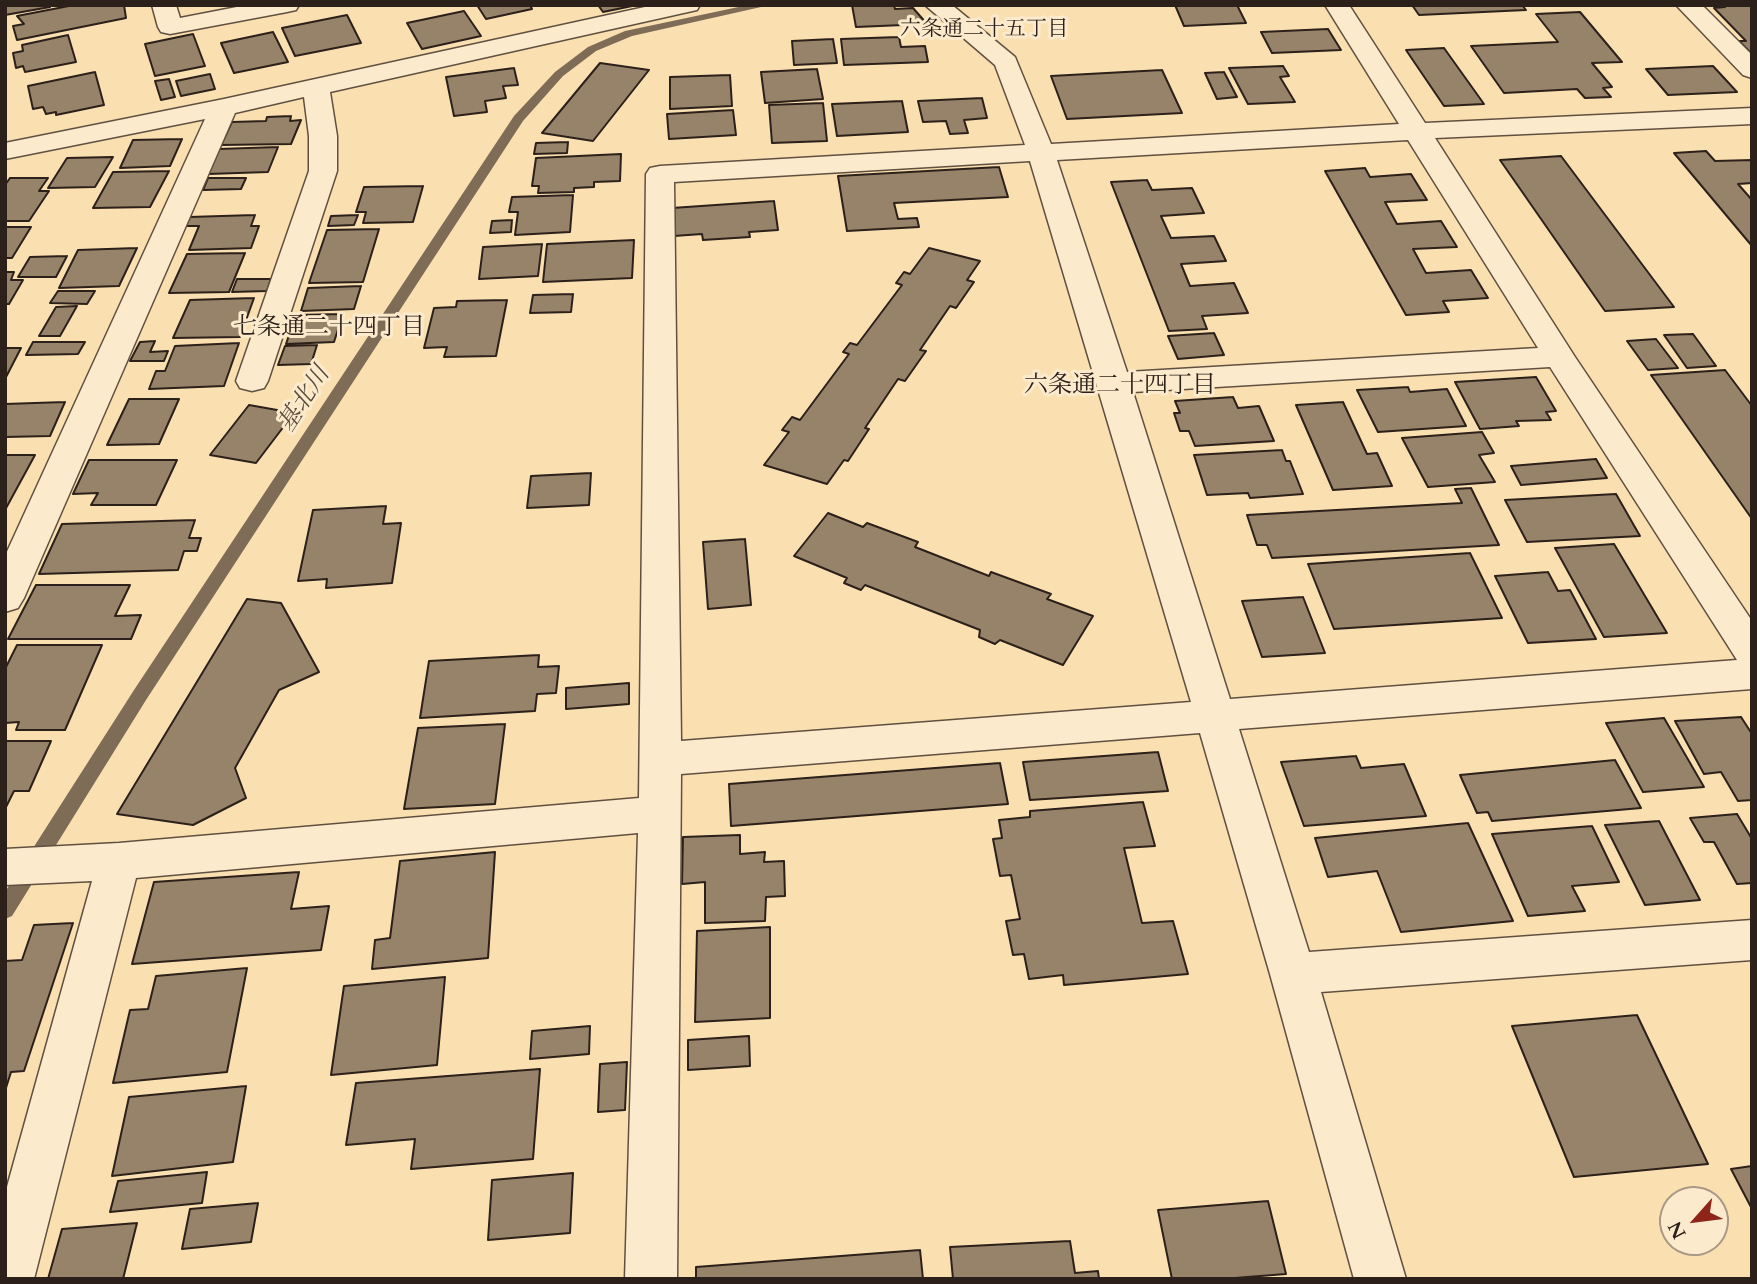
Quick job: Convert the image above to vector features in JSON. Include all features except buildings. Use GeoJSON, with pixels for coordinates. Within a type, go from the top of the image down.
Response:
{"type":"FeatureCollection","features":[{"type":"Feature","properties":{"kind":"street"},"geometry":{"type":"LineString","coordinates":[[164,5],[170,27],[287,5]]}},
{"type":"Feature","properties":{"kind":"street"},"geometry":{"type":"LineString","coordinates":[[565,5],[581,27]]}},
{"type":"Feature","properties":{"kind":"street"},"geometry":{"type":"LineString","coordinates":[[7,153],[688,5]]}},
{"type":"Feature","properties":{"kind":"street"},"geometry":{"type":"LineString","coordinates":[[937,5],[1006,62],[1041,152],[1293,974],[1380,1279]]}},
{"type":"Feature","properties":{"kind":"street"},"geometry":{"type":"LineString","coordinates":[[1337,5],[1559,357],[1752,652]]}},
{"type":"Feature","properties":{"kind":"street"},"geometry":{"type":"LineString","coordinates":[[1688,5],[1752,70]]}},
{"type":"Feature","properties":{"kind":"street"},"geometry":{"type":"LineString","coordinates":[[252,381],[323,171],[323,136],[316,86]]}},
{"type":"Feature","properties":{"kind":"street"},"geometry":{"type":"LineString","coordinates":[[5,598],[224,107]]}},
{"type":"Feature","properties":{"kind":"street"},"geometry":{"type":"LineString","coordinates":[[651,1279],[661,758],[660,174],[1417,131],[1752,116]]}},
{"type":"Feature","properties":{"kind":"street"},"geometry":{"type":"LineString","coordinates":[[1114,383],[1559,357]]}},
{"type":"Feature","properties":{"kind":"street"},"geometry":{"type":"LineString","coordinates":[[661,758],[1752,674]]}},
{"type":"Feature","properties":{"kind":"street"},"geometry":{"type":"LineString","coordinates":[[5,867],[119,861],[658,814]]}},
{"type":"Feature","properties":{"kind":"street"},"geometry":{"type":"LineString","coordinates":[[8,1279],[119,861]]}},
{"type":"Feature","properties":{"kind":"street"},"geometry":{"type":"LineString","coordinates":[[1293,974],[1752,940]]}},
{"type":"Feature","properties":{"kind":"waterway","name":"基北川"},"geometry":{"type":"LineString","coordinates":[[5,910],[140,695],[518,119],[559,74],[592,49],[629,33],[765,5]]}},
{"type":"Feature","properties":{"kind":"district","name":"六条通二十五丁目"},"geometry":{"type":"Point","coordinates":[984,30]}},
{"type":"Feature","properties":{"kind":"district","name":"七条通二十四丁目"},"geometry":{"type":"Point","coordinates":[329,328]}},
{"type":"Feature","properties":{"kind":"district","name":"六条通二十四丁目"},"geometry":{"type":"Point","coordinates":[1120,386]}}]}
